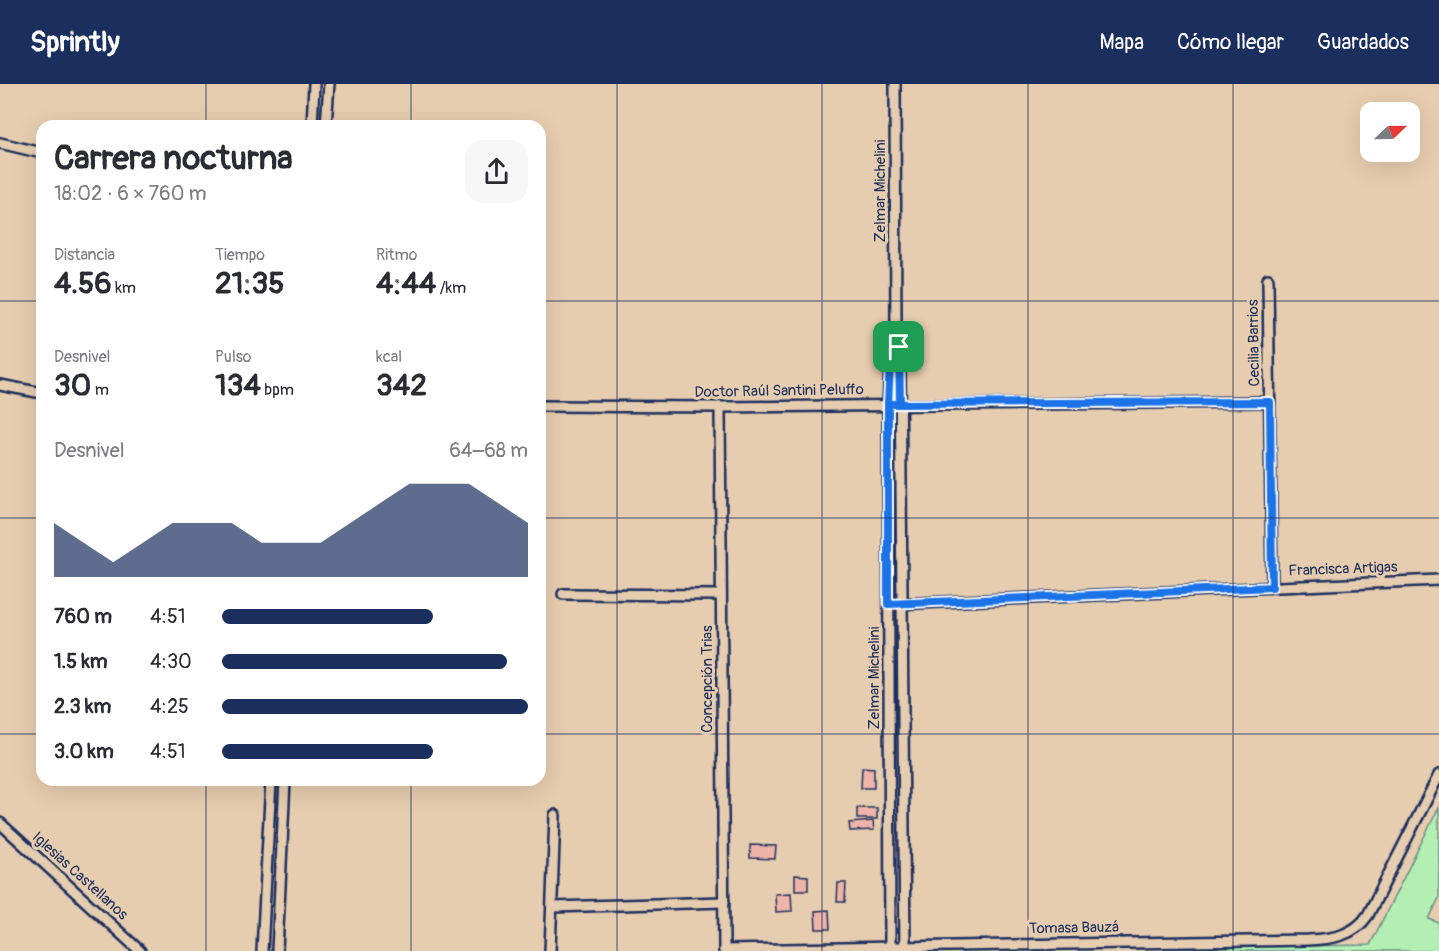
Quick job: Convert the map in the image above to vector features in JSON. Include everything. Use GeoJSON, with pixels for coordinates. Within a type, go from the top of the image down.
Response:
{"type":"FeatureCollection","features":[{"type":"Feature","properties":{"kind":"street"},"geometry":{"type":"LineString","coordinates":[[312,120],[314,84]]}},
{"type":"Feature","properties":{"kind":"street"},"geometry":{"type":"LineString","coordinates":[[326,120],[329,84]]}},
{"type":"Feature","properties":{"kind":"street","name":"Zelmar Michelini"},"geometry":{"type":"LineString","coordinates":[[895,84],[896,334],[900,362],[905,949]]}},
{"type":"Feature","properties":{"kind":"street"},"geometry":{"type":"LineString","coordinates":[[0,143],[36,152]]}},
{"type":"Feature","properties":{"kind":"street","name":"Cecilia Barrios"},"geometry":{"type":"LineString","coordinates":[[1268,279],[1272,587]]}},
{"type":"Feature","properties":{"kind":"street","name":"Zelmar Michelini"},"geometry":{"type":"LineString","coordinates":[[890,949],[888,404],[890,364],[896,334]]}},
{"type":"Feature","properties":{"kind":"street"},"geometry":{"type":"LineString","coordinates":[[0,385],[36,392]]}},
{"type":"Feature","properties":{"kind":"street","name":"Doctor Raúl Santini Peluffo"},"geometry":{"type":"LineString","coordinates":[[546,406],[720,407],[1270,402]]}},
{"type":"Feature","properties":{"kind":"street","name":"Concepción Trias"},"geometry":{"type":"LineString","coordinates":[[720,407],[724,950]]}},
{"type":"Feature","properties":{"kind":"street","name":"Francisca Artigas"},"geometry":{"type":"LineString","coordinates":[[888,604],[1439,580]]}},
{"type":"Feature","properties":{"kind":"street"},"geometry":{"type":"LineString","coordinates":[[562,594],[721,595]]}},
{"type":"Feature","properties":{"kind":"street","name":"Tomasa Bauzá"},"geometry":{"type":"LineString","coordinates":[[724,950],[905,949],[1317,939],[1352,931],[1368,915],[1439,775]]}},
{"type":"Feature","properties":{"kind":"street"},"geometry":{"type":"LineString","coordinates":[[262,951],[271,786]]}},
{"type":"Feature","properties":{"kind":"street"},"geometry":{"type":"LineString","coordinates":[[277,951],[285,786]]}},
{"type":"Feature","properties":{"kind":"street"},"geometry":{"type":"LineString","coordinates":[[550,951],[555,815]]}},
{"type":"Feature","properties":{"kind":"street","name":"Iglesias Castellanos"},"geometry":{"type":"LineString","coordinates":[[0,823],[140,951]]}},
{"type":"Feature","properties":{"kind":"street"},"geometry":{"type":"LineString","coordinates":[[552,907],[724,902]]}},
{"type":"Feature","properties":{"kind":"street"},"geometry":{"type":"LineString","coordinates":[[1208,940],[1208,951]]}},
{"type":"Feature","properties":{"kind":"green space"},"geometry":{"type":"Polygon","coordinates":[[[1439,807],[1439,898],[1429,919],[1439,923],[1439,951],[1220,951],[1220,947],[1370,945],[1439,807]]]}},
{"type":"Feature","properties":{"kind":"building"},"geometry":{"type":"Polygon","coordinates":[[[862,767],[874,768],[874,788],[861,788],[862,767]]]}},
{"type":"Feature","properties":{"kind":"building"},"geometry":{"type":"Polygon","coordinates":[[[857,808],[877,808],[877,819],[857,819],[857,808]]]}},
{"type":"Feature","properties":{"kind":"building"},"geometry":{"type":"Polygon","coordinates":[[[873,821],[874,830],[850,831],[849,823],[873,821]]]}},
{"type":"Feature","properties":{"kind":"building"},"geometry":{"type":"Polygon","coordinates":[[[750,845],[776,846],[775,859],[750,858],[750,845]]]}},
{"type":"Feature","properties":{"kind":"building"},"geometry":{"type":"Polygon","coordinates":[[[795,875],[808,876],[808,890],[795,890],[795,875]]]}},
{"type":"Feature","properties":{"kind":"building"},"geometry":{"type":"Polygon","coordinates":[[[838,883],[846,883],[845,902],[837,902],[838,883]]]}},
{"type":"Feature","properties":{"kind":"building"},"geometry":{"type":"Polygon","coordinates":[[[791,893],[792,911],[776,912],[775,894],[791,893]]]}},
{"type":"Feature","properties":{"kind":"building"},"geometry":{"type":"Polygon","coordinates":[[[829,910],[830,929],[816,929],[815,911],[829,910]]]}},
{"type":"Feature","properties":{"kind":"route"},"geometry":{"type":"LineString","coordinates":[[899,347],[896,334],[891,352],[888,404],[1149,404],[1270,402],[1272,587],[888,604],[888,404],[900,404],[900,362],[899,347]]}}]}
